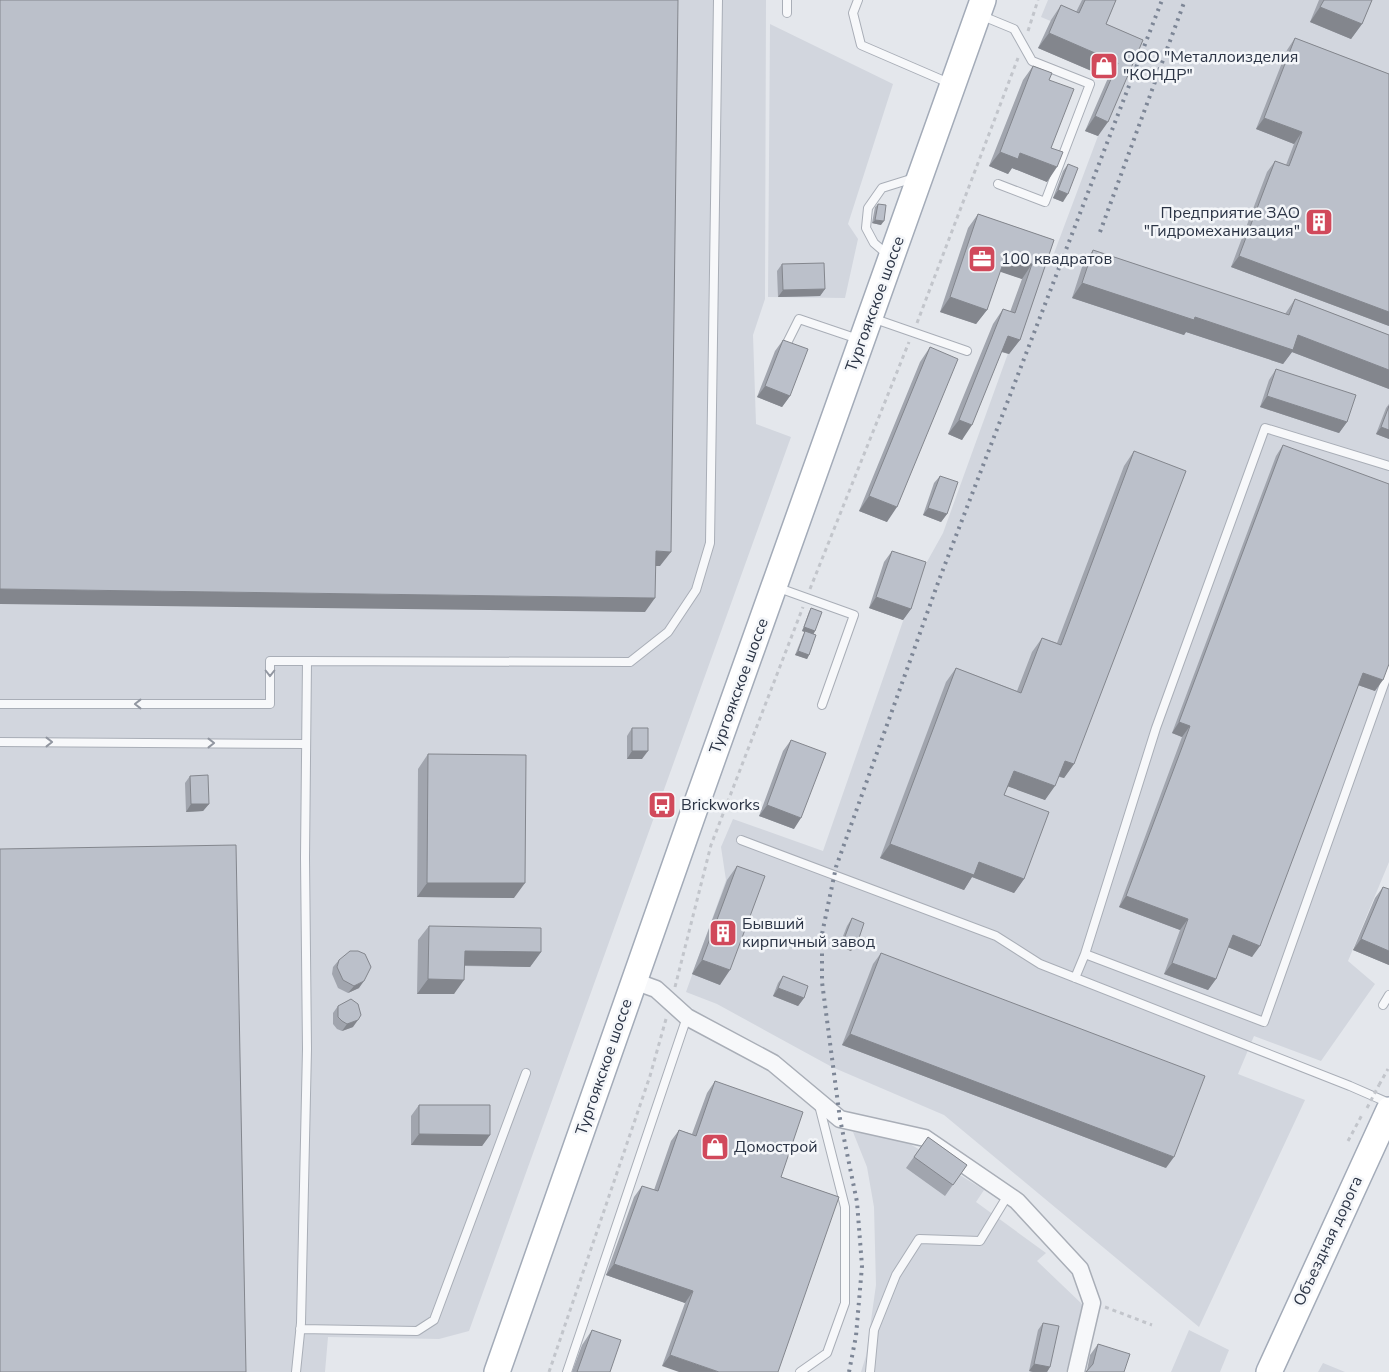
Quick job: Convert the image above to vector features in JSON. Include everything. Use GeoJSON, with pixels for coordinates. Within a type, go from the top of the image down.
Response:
{"type":"FeatureCollection","features":[{"type":"Feature","properties":{"kind":"main road","name":"Тургоякское шоссе"},"geometry":{"type":"LineString","coordinates":[[497,1372],[774,586],[981,7]]}},
{"type":"Feature","properties":{"kind":"main road","name":"Объездная дорога"},"geometry":{"type":"LineString","coordinates":[[1269,1372],[1378,1116]]}},
{"type":"Feature","properties":{"kind":"street"},"geometry":{"type":"LineString","coordinates":[[634,981],[656,989],[687,1017],[773,1063],[840,1119],[925,1138],[1017,1201],[1080,1269],[1092,1303],[1076,1372]]}},
{"type":"Feature","properties":{"kind":"lane"},"geometry":{"type":"LineString","coordinates":[[0,704],[270,704],[270,661],[630,662],[668,632],[696,590],[710,544],[718,0]]}},
{"type":"Feature","properties":{"kind":"lane"},"geometry":{"type":"LineString","coordinates":[[787,13],[788,0]]}},
{"type":"Feature","properties":{"kind":"lane"},"geometry":{"type":"LineString","coordinates":[[858,0],[853,13],[861,44],[953,85]]}},
{"type":"Feature","properties":{"kind":"lane"},"geometry":{"type":"LineString","coordinates":[[981,7],[1014,29],[1032,60],[1090,84],[1045,202],[998,184]]}},
{"type":"Feature","properties":{"kind":"lane"},"geometry":{"type":"LineString","coordinates":[[892,258],[874,243],[866,228],[868,208],[882,188],[921,176]]}},
{"type":"Feature","properties":{"kind":"lane"},"geometry":{"type":"LineString","coordinates":[[788,341],[799,319],[866,329],[914,332],[967,351]]}},
{"type":"Feature","properties":{"kind":"lane"},"geometry":{"type":"LineString","coordinates":[[1075,978],[1085,954],[1156,728],[1265,428],[1389,466]]}},
{"type":"Feature","properties":{"kind":"lane"},"geometry":{"type":"LineString","coordinates":[[774,586],[854,615],[822,705]]}},
{"type":"Feature","properties":{"kind":"lane"},"geometry":{"type":"LineString","coordinates":[[296,1372],[300,1329],[307,1049],[305,858],[307,661]]}},
{"type":"Feature","properties":{"kind":"lane"},"geometry":{"type":"LineString","coordinates":[[1085,954],[1264,1022],[1389,670]]}},
{"type":"Feature","properties":{"kind":"lane"},"geometry":{"type":"LineString","coordinates":[[0,742],[306,744]]}},
{"type":"Feature","properties":{"kind":"lane"},"geometry":{"type":"LineString","coordinates":[[741,840],[996,936],[1040,964],[1389,1103]]}},
{"type":"Feature","properties":{"kind":"lane"},"geometry":{"type":"LineString","coordinates":[[1382,1005],[1389,995]]}},
{"type":"Feature","properties":{"kind":"lane"},"geometry":{"type":"LineString","coordinates":[[567,1372],[687,1017]]}},
{"type":"Feature","properties":{"kind":"lane"},"geometry":{"type":"LineString","coordinates":[[300,1329],[418,1331],[434,1320],[526,1073]]}},
{"type":"Feature","properties":{"kind":"lane"},"geometry":{"type":"LineString","coordinates":[[800,1372],[827,1353],[844,1302],[844,1207],[818,1101]]}},
{"type":"Feature","properties":{"kind":"lane"},"geometry":{"type":"LineString","coordinates":[[870,1372],[874,1330],[896,1275],[919,1239],[980,1241],[1008,1195]]}},
{"type":"Feature","properties":{"kind":"path"},"geometry":{"type":"LineString","coordinates":[[549,1372],[650,1076],[671,1003],[711,845],[807,598],[914,332],[1023,45],[1038,0]]}},
{"type":"Feature","properties":{"kind":"path"},"geometry":{"type":"LineString","coordinates":[[1348,1141],[1378,1116],[1379,1085],[1388,1068]]}},
{"type":"Feature","properties":{"kind":"path"},"geometry":{"type":"LineString","coordinates":[[1092,1303],[1152,1325]]}},
{"type":"Feature","properties":{"kind":"shaded area"},"geometry":{"type":"Polygon","coordinates":[[[0,0],[766,0],[765,299],[753,335],[756,424],[791,437],[469,1331],[439,1339],[328,1337],[325,1372],[0,1372],[0,0]]]}},
{"type":"Feature","properties":{"kind":"shaded area"},"geometry":{"type":"Polygon","coordinates":[[[1048,0],[1389,0],[1389,862],[1348,961],[1375,984],[1321,1061],[1254,1036],[1238,1074],[1305,1100],[1199,1327],[944,1115],[832,1067],[717,1004],[686,992],[726,880],[721,847],[733,819],[823,851],[918,578],[943,533],[1044,254],[1053,256],[1098,136],[1132,55],[1041,17],[1048,0]]]}},
{"type":"Feature","properties":{"kind":"shaded area"},"geometry":{"type":"Polygon","coordinates":[[[770,24],[893,84],[848,224],[858,239],[845,298],[768,297],[770,24]]]}},
{"type":"Feature","properties":{"kind":"shaded area"},"geometry":{"type":"Polygon","coordinates":[[[853,1132],[899,1137],[984,1190],[976,1202],[1046,1253],[1037,1261],[1083,1305],[1066,1372],[861,1372],[866,1356],[876,1285],[874,1207],[867,1167],[853,1132]]]}},
{"type":"Feature","properties":{"kind":"shaded area"},"geometry":{"type":"Polygon","coordinates":[[[1189,1330],[1229,1350],[1220,1372],[1171,1372],[1189,1330]]]}},
{"type":"Feature","properties":{"kind":"shaded area"},"geometry":{"type":"Polygon","coordinates":[[[1323,1363],[1345,1372],[1318,1372],[1323,1363]]]}},
{"type":"Feature","properties":{"kind":"building"},"geometry":{"type":"Polygon","coordinates":[[[0,0],[678,0],[671,552],[656,551],[655,598],[0,589],[0,0]]]}},
{"type":"Feature","properties":{"kind":"building"},"geometry":{"type":"Polygon","coordinates":[[[1085,0],[1116,0],[1106,24],[1143,40],[1108,122],[1095,116],[1118,63],[1049,33],[1061,5],[1079,13],[1085,0]]]}},
{"type":"Feature","properties":{"kind":"building"},"geometry":{"type":"Polygon","coordinates":[[[1324,0],[1372,0],[1362,24],[1320,7],[1324,0]]]}},
{"type":"Feature","properties":{"kind":"building","name":"Предприятие ЗАО \"Гидромеханизация\""},"geometry":{"type":"Polygon","coordinates":[[[1295,38],[1389,74],[1389,312],[1239,256],[1275,161],[1289,166],[1302,132],[1264,118],[1295,38]]]}},
{"type":"Feature","properties":{"kind":"building"},"geometry":{"type":"Polygon","coordinates":[[[1033,66],[1052,73],[1049,80],[1074,89],[1051,148],[1063,152],[1057,167],[1020,153],[1018,159],[1000,152],[1033,66]]]}},
{"type":"Feature","properties":{"kind":"building"},"geometry":{"type":"Polygon","coordinates":[[[1068,164],[1078,168],[1068,194],[1058,190],[1068,164]]]}},
{"type":"Feature","properties":{"kind":"building"},"geometry":{"type":"Polygon","coordinates":[[[878,204],[886,205],[884,221],[875,220],[878,204]]]}},
{"type":"Feature","properties":{"kind":"building"},"geometry":{"type":"Polygon","coordinates":[[[978,214],[1054,240],[1020,340],[1008,336],[972,425],[959,420],[1003,309],[1015,313],[1032,264],[1006,255],[987,310],[950,297],[978,214]]]}},
{"type":"Feature","properties":{"kind":"building"},"geometry":{"type":"Polygon","coordinates":[[[1093,250],[1289,315],[1295,299],[1389,335],[1389,370],[1298,335],[1293,350],[1195,317],[1194,320],[1082,283],[1093,250]]]}},
{"type":"Feature","properties":{"kind":"building"},"geometry":{"type":"Polygon","coordinates":[[[824,263],[825,289],[783,290],[782,264],[824,263]]]}},
{"type":"Feature","properties":{"kind":"building"},"geometry":{"type":"Polygon","coordinates":[[[783,340],[808,349],[790,396],[765,386],[783,340]]]}},
{"type":"Feature","properties":{"kind":"building"},"geometry":{"type":"Polygon","coordinates":[[[930,347],[958,359],[897,507],[869,496],[930,347]]]}},
{"type":"Feature","properties":{"kind":"building"},"geometry":{"type":"Polygon","coordinates":[[[1276,369],[1356,395],[1347,422],[1267,396],[1276,369]]]}},
{"type":"Feature","properties":{"kind":"building"},"geometry":{"type":"Polygon","coordinates":[[[1389,406],[1389,430],[1381,427],[1389,406]]]}},
{"type":"Feature","properties":{"kind":"building"},"geometry":{"type":"Polygon","coordinates":[[[1283,445],[1389,484],[1389,664],[1383,680],[1363,673],[1260,946],[1233,935],[1216,979],[1172,963],[1188,919],[1126,896],[1190,726],[1179,722],[1283,445]]]}},
{"type":"Feature","properties":{"kind":"building"},"geometry":{"type":"Polygon","coordinates":[[[1134,451],[1186,471],[1074,764],[1065,761],[1055,786],[1014,771],[1004,795],[1049,812],[1024,879],[979,862],[974,875],[890,844],[956,668],[1021,693],[1042,638],[1061,645],[1134,451]]]}},
{"type":"Feature","properties":{"kind":"building"},"geometry":{"type":"Polygon","coordinates":[[[940,476],[958,482],[947,514],[928,508],[940,476]]]}},
{"type":"Feature","properties":{"kind":"building"},"geometry":{"type":"Polygon","coordinates":[[[892,551],[926,562],[911,609],[876,597],[892,551]]]}},
{"type":"Feature","properties":{"kind":"building"},"geometry":{"type":"Polygon","coordinates":[[[811,608],[822,612],[815,631],[804,627],[811,608]]]}},
{"type":"Feature","properties":{"kind":"building"},"geometry":{"type":"Polygon","coordinates":[[[805,631],[816,635],[809,655],[798,651],[805,631]]]}},
{"type":"Feature","properties":{"kind":"building"},"geometry":{"type":"Polygon","coordinates":[[[632,728],[648,728],[648,751],[632,751],[632,728]]]}},
{"type":"Feature","properties":{"kind":"building"},"geometry":{"type":"Polygon","coordinates":[[[791,740],[826,753],[801,818],[767,805],[791,740]]]}},
{"type":"Feature","properties":{"kind":"building"},"geometry":{"type":"Polygon","coordinates":[[[428,754],[526,755],[525,883],[427,883],[428,754]]]}},
{"type":"Feature","properties":{"kind":"building"},"geometry":{"type":"Polygon","coordinates":[[[208,775],[209,804],[191,804],[190,776],[208,775]]]}},
{"type":"Feature","properties":{"kind":"building"},"geometry":{"type":"Polygon","coordinates":[[[236,845],[246,1372],[0,1372],[0,849],[236,845]]]}},
{"type":"Feature","properties":{"kind":"building","name":"Бывший кирпичный завод"},"geometry":{"type":"Polygon","coordinates":[[[737,866],[765,876],[730,970],[702,960],[737,866]]]}},
{"type":"Feature","properties":{"kind":"building"},"geometry":{"type":"Polygon","coordinates":[[[1383,887],[1389,889],[1389,951],[1361,939],[1383,887]]]}},
{"type":"Feature","properties":{"kind":"building"},"geometry":{"type":"Polygon","coordinates":[[[852,918],[864,923],[857,944],[844,939],[852,918]]]}},
{"type":"Feature","properties":{"kind":"building"},"geometry":{"type":"Polygon","coordinates":[[[429,926],[541,928],[541,952],[465,951],[464,980],[428,979],[429,926]]]}},
{"type":"Feature","properties":{"kind":"building"},"geometry":{"type":"Polygon","coordinates":[[[350,951],[358,951],[365,954],[371,967],[364,981],[354,986],[343,980],[337,967],[339,960],[350,951]]]}},
{"type":"Feature","properties":{"kind":"building"},"geometry":{"type":"Polygon","coordinates":[[[881,953],[1205,1076],[1174,1157],[850,1034],[881,953]]]}},
{"type":"Feature","properties":{"kind":"building"},"geometry":{"type":"Polygon","coordinates":[[[783,976],[808,986],[804,998],[778,988],[783,976]]]}},
{"type":"Feature","properties":{"kind":"building"},"geometry":{"type":"Polygon","coordinates":[[[351,999],[358,1004],[361,1015],[358,1020],[347,1024],[338,1017],[338,1006],[351,999]]]}},
{"type":"Feature","properties":{"kind":"building"},"geometry":{"type":"Polygon","coordinates":[[[715,1081],[803,1112],[781,1177],[839,1197],[778,1372],[719,1372],[670,1355],[693,1291],[614,1264],[642,1186],[658,1191],[679,1130],[696,1136],[715,1081]]]}},
{"type":"Feature","properties":{"kind":"building"},"geometry":{"type":"Polygon","coordinates":[[[419,1105],[490,1105],[490,1135],[419,1134],[419,1105]]]}},
{"type":"Feature","properties":{"kind":"building"},"geometry":{"type":"Polygon","coordinates":[[[928,1137],[967,1165],[953,1185],[914,1157],[928,1137]]]}},
{"type":"Feature","properties":{"kind":"building"},"geometry":{"type":"Polygon","coordinates":[[[1043,1323],[1059,1326],[1050,1367],[1034,1364],[1043,1323]]]}},
{"type":"Feature","properties":{"kind":"building"},"geometry":{"type":"Polygon","coordinates":[[[592,1330],[621,1340],[610,1372],[577,1372],[592,1330]]]}},
{"type":"Feature","properties":{"kind":"building"},"geometry":{"type":"Polygon","coordinates":[[[1098,1344],[1130,1354],[1124,1372],[1086,1372],[1093,1364],[1098,1344]]]}},
{"type":"Feature","properties":{"kind":"railway"},"geometry":{"type":"LineString","coordinates":[[849,1372],[856,1336],[862,1266],[857,1202],[840,1119],[822,982],[822,934],[836,867],[939,580],[1162,0]]}},
{"type":"Feature","properties":{"kind":"railway"},"geometry":{"type":"LineString","coordinates":[[1100,232],[1185,0]]}},
{"type":"Feature","properties":{"kind":"place","name":"ООО \"Металлоизделия \"КОНДР\""},"geometry":{"type":"Point","coordinates":[1104,66]}},
{"type":"Feature","properties":{"kind":"place","name":"Предприятие ЗАО \"Гидромеханизация\""},"geometry":{"type":"Point","coordinates":[1319,222]}},
{"type":"Feature","properties":{"kind":"place","name":"100 квадратов"},"geometry":{"type":"Point","coordinates":[982,259]}},
{"type":"Feature","properties":{"kind":"place","name":"Brickworks"},"geometry":{"type":"Point","coordinates":[662,805]}},
{"type":"Feature","properties":{"kind":"place","name":"Бывший кирпичный завод"},"geometry":{"type":"Point","coordinates":[723,933]}},
{"type":"Feature","properties":{"kind":"place","name":"Домострой"},"geometry":{"type":"Point","coordinates":[715,1147]}}]}
